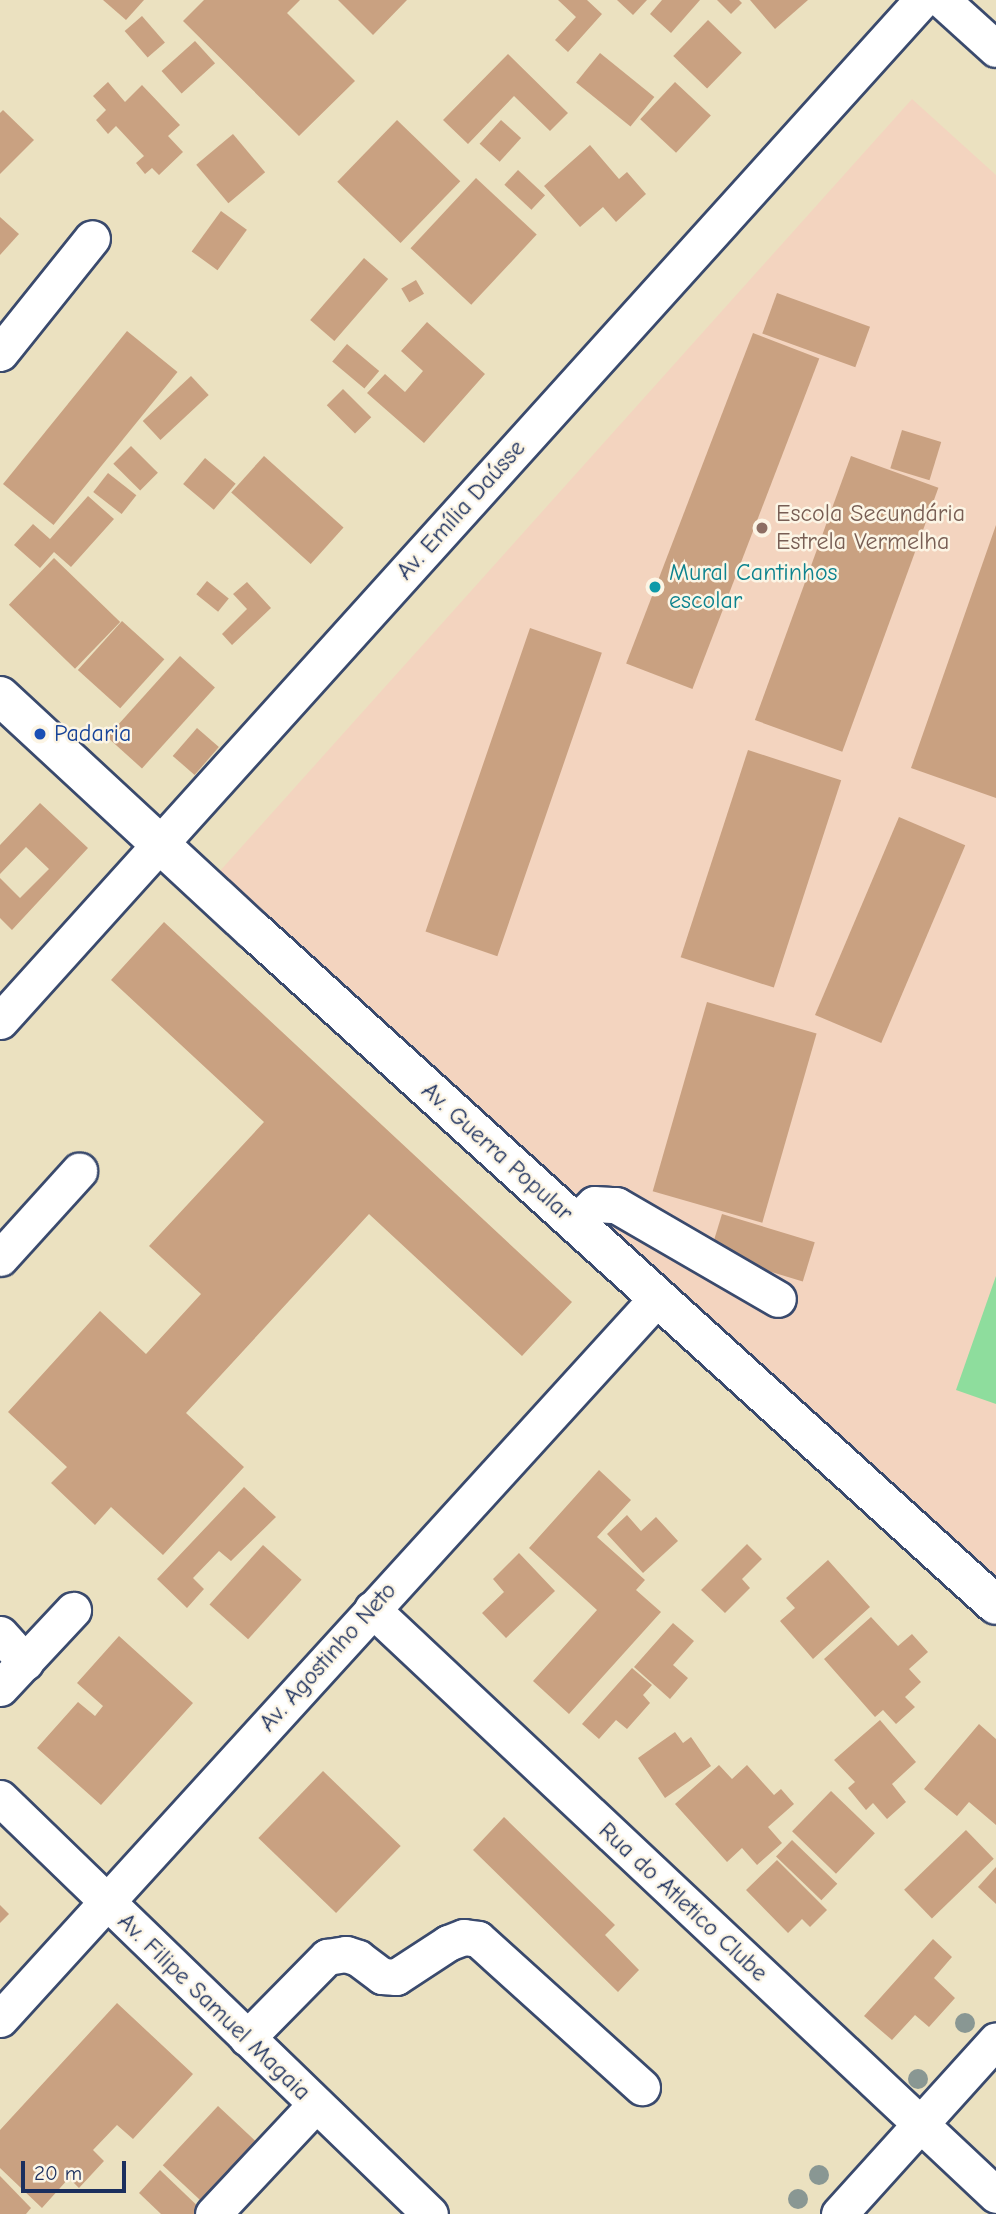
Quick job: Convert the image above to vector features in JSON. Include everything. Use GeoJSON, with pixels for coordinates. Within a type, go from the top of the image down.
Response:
{"type":"FeatureCollection","features":[{"type":"Feature","properties":{"kind":"main road","name":"Av. Guerra Popular"},"geometry":{"type":"LineString","coordinates":[[0,696],[996,1605]]}},
{"type":"Feature","properties":{"kind":"street","name":"Av. Emília Daússe"},"geometry":{"type":"LineString","coordinates":[[0,1021],[922,0]]}},
{"type":"Feature","properties":{"kind":"street"},"geometry":{"type":"LineString","coordinates":[[942,0],[996,49]]}},
{"type":"Feature","properties":{"kind":"street"},"geometry":{"type":"LineString","coordinates":[[0,353],[92,238]]}},
{"type":"Feature","properties":{"kind":"street"},"geometry":{"type":"LineString","coordinates":[[0,1258],[79,1171]]}},
{"type":"Feature","properties":{"kind":"street"},"geometry":{"type":"LineString","coordinates":[[575,1222],[594,1204],[617,1205],[778,1299]]}},
{"type":"Feature","properties":{"kind":"street","name":"Av. Agostinho Neto"},"geometry":{"type":"LineString","coordinates":[[0,2019],[657,1297]]}},
{"type":"Feature","properties":{"kind":"street","name":"Rua do Atletico Clube"},"geometry":{"type":"LineString","coordinates":[[372,1609],[996,2195]]}},
{"type":"Feature","properties":{"kind":"street"},"geometry":{"type":"LineString","coordinates":[[0,1688],[73,1610]]}},
{"type":"Feature","properties":{"kind":"street"},"geometry":{"type":"LineString","coordinates":[[0,1634],[24,1662]]}},
{"type":"Feature","properties":{"kind":"street","name":"Av. Filipe Samuel Magaia"},"geometry":{"type":"LineString","coordinates":[[0,1798],[430,2214]]}},
{"type":"Feature","properties":{"kind":"street"},"geometry":{"type":"LineString","coordinates":[[247,2038],[327,1957],[346,1954],[358,1958],[383,1976],[396,1977],[448,1943],[464,1937],[478,1939],[642,2087]]}},
{"type":"Feature","properties":{"kind":"street"},"geometry":{"type":"LineString","coordinates":[[839,2214],[996,2040]]}},
{"type":"Feature","properties":{"kind":"street"},"geometry":{"type":"LineString","coordinates":[[213,2214],[316,2105]]}},
{"type":"Feature","properties":{"kind":"shaded area","name":"Escola Secundária Estrela Vermelha"},"geometry":{"type":"Polygon","coordinates":[[[912,99],[996,175],[996,1594],[211,881],[912,99]]]}},
{"type":"Feature","properties":{"kind":"green space"},"geometry":{"type":"Polygon","coordinates":[[[996,1276],[996,1404],[956,1390],[996,1276]]]}},
{"type":"Feature","properties":{"kind":"building"},"geometry":{"type":"Polygon","coordinates":[[[103,0],[144,0],[126,20],[103,0]]]}},
{"type":"Feature","properties":{"kind":"building"},"geometry":{"type":"Polygon","coordinates":[[[204,0],[300,0],[287,13],[355,81],[299,136],[183,21],[204,0]]]}},
{"type":"Feature","properties":{"kind":"building"},"geometry":{"type":"Polygon","coordinates":[[[338,0],[407,0],[373,35],[338,0]]]}},
{"type":"Feature","properties":{"kind":"building"},"geometry":{"type":"Polygon","coordinates":[[[558,0],[587,0],[602,14],[568,52],[555,40],[576,17],[558,0]]]}},
{"type":"Feature","properties":{"kind":"building"},"geometry":{"type":"Polygon","coordinates":[[[617,0],[647,0],[633,15],[617,0]]]}},
{"type":"Feature","properties":{"kind":"building"},"geometry":{"type":"Polygon","coordinates":[[[662,0],[700,0],[671,33],[650,14],[662,0]]]}},
{"type":"Feature","properties":{"kind":"building"},"geometry":{"type":"Polygon","coordinates":[[[717,0],[739,0],[742,3],[731,14],[717,0]]]}},
{"type":"Feature","properties":{"kind":"building"},"geometry":{"type":"Polygon","coordinates":[[[750,0],[808,0],[775,29],[750,0]]]}},
{"type":"Feature","properties":{"kind":"building"},"geometry":{"type":"Polygon","coordinates":[[[142,16],[165,42],[148,58],[125,31],[142,16]]]}},
{"type":"Feature","properties":{"kind":"building"},"geometry":{"type":"Polygon","coordinates":[[[708,20],[742,53],[707,89],[673,56],[708,20]]]}},
{"type":"Feature","properties":{"kind":"building"},"geometry":{"type":"Polygon","coordinates":[[[195,41],[215,63],[182,93],[162,71],[195,41]]]}},
{"type":"Feature","properties":{"kind":"building"},"geometry":{"type":"Polygon","coordinates":[[[600,53],[654,97],[630,127],[576,83],[600,53]]]}},
{"type":"Feature","properties":{"kind":"building"},"geometry":{"type":"Polygon","coordinates":[[[508,54],[568,113],[550,131],[514,96],[468,144],[443,120],[508,54]]]}},
{"type":"Feature","properties":{"kind":"building"},"geometry":{"type":"Polygon","coordinates":[[[108,82],[125,102],[142,85],[180,125],[168,136],[183,152],[159,175],[152,168],[145,174],[136,163],[144,156],[116,126],[108,134],[96,120],[106,110],[93,96],[108,82]]]}},
{"type":"Feature","properties":{"kind":"building"},"geometry":{"type":"Polygon","coordinates":[[[675,82],[711,115],[676,153],[640,119],[675,82]]]}},
{"type":"Feature","properties":{"kind":"building"},"geometry":{"type":"Polygon","coordinates":[[[3,110],[34,140],[0,174],[0,113],[3,110]]]}},
{"type":"Feature","properties":{"kind":"building"},"geometry":{"type":"Polygon","coordinates":[[[397,120],[460,181],[401,243],[337,182],[397,120]]]}},
{"type":"Feature","properties":{"kind":"building"},"geometry":{"type":"Polygon","coordinates":[[[501,120],[521,138],[500,162],[480,144],[501,120]]]}},
{"type":"Feature","properties":{"kind":"building"},"geometry":{"type":"Polygon","coordinates":[[[233,134],[265,172],[228,203],[196,165],[233,134]]]}},
{"type":"Feature","properties":{"kind":"building"},"geometry":{"type":"Polygon","coordinates":[[[590,145],[619,179],[627,172],[646,194],[616,222],[603,207],[580,227],[544,186],[590,145]]]}},
{"type":"Feature","properties":{"kind":"building"},"geometry":{"type":"Polygon","coordinates":[[[518,170],[545,195],[531,210],[504,185],[518,170]]]}},
{"type":"Feature","properties":{"kind":"building"},"geometry":{"type":"Polygon","coordinates":[[[476,178],[537,235],[471,305],[411,248],[476,178]]]}},
{"type":"Feature","properties":{"kind":"building"},"geometry":{"type":"Polygon","coordinates":[[[221,211],[247,230],[217,270],[192,251],[221,211]]]}},
{"type":"Feature","properties":{"kind":"building"},"geometry":{"type":"Polygon","coordinates":[[[0,217],[19,234],[0,255],[0,217]]]}},
{"type":"Feature","properties":{"kind":"building"},"geometry":{"type":"Polygon","coordinates":[[[364,258],[388,279],[334,341],[310,320],[364,258]]]}},
{"type":"Feature","properties":{"kind":"building"},"geometry":{"type":"Polygon","coordinates":[[[416,280],[424,294],[409,302],[401,288],[416,280]]]}},
{"type":"Feature","properties":{"kind":"building"},"geometry":{"type":"Polygon","coordinates":[[[777,293],[870,327],[855,367],[762,333],[777,293]]]}},
{"type":"Feature","properties":{"kind":"building"},"geometry":{"type":"Polygon","coordinates":[[[427,322],[485,374],[424,443],[367,393],[385,374],[405,392],[423,371],[401,351],[427,322]]]}},
{"type":"Feature","properties":{"kind":"building"},"geometry":{"type":"Polygon","coordinates":[[[127,331],[178,372],[54,525],[3,484],[127,331]]]}},
{"type":"Feature","properties":{"kind":"building"},"geometry":{"type":"Polygon","coordinates":[[[753,333],[819,358],[692,689],[626,663],[753,333]]]}},
{"type":"Feature","properties":{"kind":"building"},"geometry":{"type":"Polygon","coordinates":[[[347,344],[379,371],[364,389],[332,362],[347,344]]]}},
{"type":"Feature","properties":{"kind":"building"},"geometry":{"type":"Polygon","coordinates":[[[191,376],[209,395],[160,440],[143,421],[191,376]]]}},
{"type":"Feature","properties":{"kind":"building"},"geometry":{"type":"Polygon","coordinates":[[[343,389],[371,417],[355,434],[327,405],[343,389]]]}},
{"type":"Feature","properties":{"kind":"building"},"geometry":{"type":"Polygon","coordinates":[[[902,430],[941,442],[930,480],[890,468],[902,430]]]}},
{"type":"Feature","properties":{"kind":"building"},"geometry":{"type":"Polygon","coordinates":[[[131,446],[158,473],[140,491],[113,464],[131,446]]]}},
{"type":"Feature","properties":{"kind":"building"},"geometry":{"type":"Polygon","coordinates":[[[264,456],[344,528],[311,564],[231,492],[264,456]]]}},
{"type":"Feature","properties":{"kind":"building"},"geometry":{"type":"Polygon","coordinates":[[[851,456],[938,488],[842,752],[755,720],[851,456]]]}},
{"type":"Feature","properties":{"kind":"building"},"geometry":{"type":"Polygon","coordinates":[[[205,458],[236,484],[214,510],[183,484],[205,458]]]}},
{"type":"Feature","properties":{"kind":"building"},"geometry":{"type":"Polygon","coordinates":[[[108,473],[136,495],[122,514],[93,492],[108,473]]]}},
{"type":"Feature","properties":{"kind":"building"},"geometry":{"type":"Polygon","coordinates":[[[88,496],[114,519],[71,567],[54,552],[40,568],[14,545],[33,524],[50,539],[88,496]]]}},
{"type":"Feature","properties":{"kind":"building"},"geometry":{"type":"Polygon","coordinates":[[[996,525],[996,798],[911,768],[996,525]]]}},
{"type":"Feature","properties":{"kind":"building"},"geometry":{"type":"Polygon","coordinates":[[[54,558],[120,622],[75,669],[9,605],[54,558]]]}},
{"type":"Feature","properties":{"kind":"building"},"geometry":{"type":"Polygon","coordinates":[[[207,581],[229,599],[218,612],[196,594],[207,581]]]}},
{"type":"Feature","properties":{"kind":"building"},"geometry":{"type":"Polygon","coordinates":[[[247,582],[271,608],[232,645],[222,634],[247,609],[233,594],[247,582]]]}},
{"type":"Feature","properties":{"kind":"building"},"geometry":{"type":"Polygon","coordinates":[[[122,621],[164,659],[120,708],[78,670],[122,621]]]}},
{"type":"Feature","properties":{"kind":"building"},"geometry":{"type":"Polygon","coordinates":[[[530,628],[602,653],[497,956],[425,932],[530,628]]]}},
{"type":"Feature","properties":{"kind":"building"},"geometry":{"type":"Polygon","coordinates":[[[180,656],[215,687],[142,768],[107,737],[180,656]]]}},
{"type":"Feature","properties":{"kind":"building"},"geometry":{"type":"Polygon","coordinates":[[[197,728],[219,747],[195,775],[173,756],[197,728]]]}},
{"type":"Feature","properties":{"kind":"building"},"geometry":{"type":"Polygon","coordinates":[[[748,750],[841,780],[774,988],[681,957],[748,750]]]}},
{"type":"Feature","properties":{"kind":"building"},"geometry":{"type":"Polygon","coordinates":[[[40,803],[88,848],[12,930],[0,918],[0,878],[20,898],[49,869],[26,847],[0,874],[0,845],[40,803]]]}},
{"type":"Feature","properties":{"kind":"building"},"geometry":{"type":"Polygon","coordinates":[[[899,817],[965,845],[881,1043],[815,1015],[899,817]]]}},
{"type":"Feature","properties":{"kind":"building"},"geometry":{"type":"Polygon","coordinates":[[[164,922],[572,1302],[522,1356],[369,1214],[186,1413],[244,1467],[163,1555],[111,1507],[95,1525],[51,1483],[67,1467],[8,1412],[100,1311],[146,1354],[201,1294],[149,1246],[264,1122],[111,980],[164,922]]]}},
{"type":"Feature","properties":{"kind":"building"},"geometry":{"type":"Polygon","coordinates":[[[707,1002],[817,1033],[762,1223],[653,1191],[707,1002]]]}},
{"type":"Feature","properties":{"kind":"building"},"geometry":{"type":"Polygon","coordinates":[[[722,1214],[815,1242],[803,1282],[710,1253],[722,1214]]]}},
{"type":"Feature","properties":{"kind":"building"},"geometry":{"type":"Polygon","coordinates":[[[599,1470],[631,1500],[597,1537],[645,1580],[636,1590],[661,1612],[569,1714],[533,1681],[597,1610],[529,1548],[599,1470]]]}},
{"type":"Feature","properties":{"kind":"building"},"geometry":{"type":"Polygon","coordinates":[[[244,1487],[276,1517],[231,1561],[219,1551],[193,1578],[204,1589],[187,1608],[157,1579],[244,1487]]]}},
{"type":"Feature","properties":{"kind":"building"},"geometry":{"type":"Polygon","coordinates":[[[627,1515],[641,1531],[656,1517],[678,1541],[643,1573],[607,1534],[627,1515]]]}},
{"type":"Feature","properties":{"kind":"building"},"geometry":{"type":"Polygon","coordinates":[[[747,1544],[762,1559],[742,1579],[750,1588],[725,1613],[701,1590],[747,1544]]]}},
{"type":"Feature","properties":{"kind":"building"},"geometry":{"type":"Polygon","coordinates":[[[263,1545],[302,1580],[248,1639],[209,1604],[263,1545]]]}},
{"type":"Feature","properties":{"kind":"building"},"geometry":{"type":"Polygon","coordinates":[[[519,1553],[555,1591],[506,1638],[482,1613],[504,1592],[493,1579],[519,1553]]]}},
{"type":"Feature","properties":{"kind":"building"},"geometry":{"type":"Polygon","coordinates":[[[828,1560],[870,1607],[813,1659],[780,1621],[795,1608],[786,1598],[828,1560]]]}},
{"type":"Feature","properties":{"kind":"building"},"geometry":{"type":"Polygon","coordinates":[[[871,1617],[898,1646],[912,1634],[928,1652],[909,1669],[921,1682],[905,1697],[915,1707],[896,1724],[883,1710],[875,1717],[824,1659],[871,1617]]]}},
{"type":"Feature","properties":{"kind":"building"},"geometry":{"type":"Polygon","coordinates":[[[673,1623],[694,1641],[673,1665],[688,1678],[670,1699],[634,1667],[673,1623]]]}},
{"type":"Feature","properties":{"kind":"building"},"geometry":{"type":"Polygon","coordinates":[[[119,1636],[193,1703],[101,1805],[37,1748],[78,1702],[95,1716],[103,1706],[77,1683],[119,1636]]]}},
{"type":"Feature","properties":{"kind":"building"},"geometry":{"type":"Polygon","coordinates":[[[632,1668],[652,1685],[643,1695],[650,1703],[627,1729],[616,1720],[599,1739],[582,1724],[632,1668]]]}},
{"type":"Feature","properties":{"kind":"building"},"geometry":{"type":"Polygon","coordinates":[[[880,1720],[916,1762],[892,1784],[906,1802],[887,1819],[873,1803],[866,1810],[848,1788],[855,1782],[834,1760],[880,1720]]]}},
{"type":"Feature","properties":{"kind":"building"},"geometry":{"type":"Polygon","coordinates":[[[979,1724],[996,1739],[996,1825],[969,1802],[957,1816],[924,1789],[979,1724]]]}},
{"type":"Feature","properties":{"kind":"building"},"geometry":{"type":"Polygon","coordinates":[[[675,1732],[683,1743],[691,1737],[711,1766],[665,1798],[638,1758],[675,1732]]]}},
{"type":"Feature","properties":{"kind":"building"},"geometry":{"type":"Polygon","coordinates":[[[719,1765],[732,1779],[747,1765],[774,1795],[781,1789],[794,1804],[768,1827],[782,1843],[757,1865],[742,1848],[727,1862],[675,1804],[719,1765]]]}},
{"type":"Feature","properties":{"kind":"building"},"geometry":{"type":"Polygon","coordinates":[[[323,1771],[401,1846],[336,1913],[258,1838],[323,1771]]]}},
{"type":"Feature","properties":{"kind":"building"},"geometry":{"type":"Polygon","coordinates":[[[831,1791],[875,1833],[836,1874],[792,1831],[831,1791]]]}},
{"type":"Feature","properties":{"kind":"building"},"geometry":{"type":"Polygon","coordinates":[[[504,1817],[615,1925],[605,1935],[639,1970],[618,1992],[473,1850],[504,1817]]]}},
{"type":"Feature","properties":{"kind":"building"},"geometry":{"type":"Polygon","coordinates":[[[966,1830],[994,1859],[932,1919],[904,1890],[966,1830]]]}},
{"type":"Feature","properties":{"kind":"building"},"geometry":{"type":"Polygon","coordinates":[[[792,1840],[837,1884],[821,1900],[776,1857],[792,1840]]]}},
{"type":"Feature","properties":{"kind":"building"},"geometry":{"type":"Polygon","coordinates":[[[777,1860],[827,1910],[810,1927],[802,1919],[788,1933],[746,1890],[777,1860]]]}},
{"type":"Feature","properties":{"kind":"building"},"geometry":{"type":"Polygon","coordinates":[[[996,1867],[996,1904],[978,1887],[996,1867]]]}},
{"type":"Feature","properties":{"kind":"building"},"geometry":{"type":"Polygon","coordinates":[[[0,1905],[9,1914],[0,1923],[0,1905]]]}},
{"type":"Feature","properties":{"kind":"building"},"geometry":{"type":"Polygon","coordinates":[[[933,1939],[952,1957],[934,1978],[955,1998],[929,2027],[915,2015],[892,2040],[864,2016],[933,1939]]]}},
{"type":"Feature","properties":{"kind":"building"},"geometry":{"type":"Polygon","coordinates":[[[117,2003],[193,2074],[133,2139],[117,2125],[93,2150],[104,2161],[79,2188],[69,2178],[42,2208],[0,2168],[0,2130],[117,2003]]]}},
{"type":"Feature","properties":{"kind":"building"},"geometry":{"type":"Polygon","coordinates":[[[218,2106],[266,2150],[210,2210],[163,2165],[218,2106]]]}},
{"type":"Feature","properties":{"kind":"building"},"geometry":{"type":"Polygon","coordinates":[[[160,2170],[206,2214],[161,2214],[139,2193],[160,2170]]]}},
{"type":"Feature","properties":{"kind":"building"},"geometry":{"type":"Polygon","coordinates":[[[0,2176],[31,2208],[26,2214],[0,2214],[0,2176]]]}},
{"type":"Feature","properties":{"kind":"place","name":"Escola Secundária Estrela Vermelha"},"geometry":{"type":"Point","coordinates":[762,528]}},
{"type":"Feature","properties":{"kind":"place","name":"Mural Cantinhos escolar"},"geometry":{"type":"Point","coordinates":[655,587]}},
{"type":"Feature","properties":{"kind":"place","name":"Padaria"},"geometry":{"type":"Point","coordinates":[40,734]}}]}
